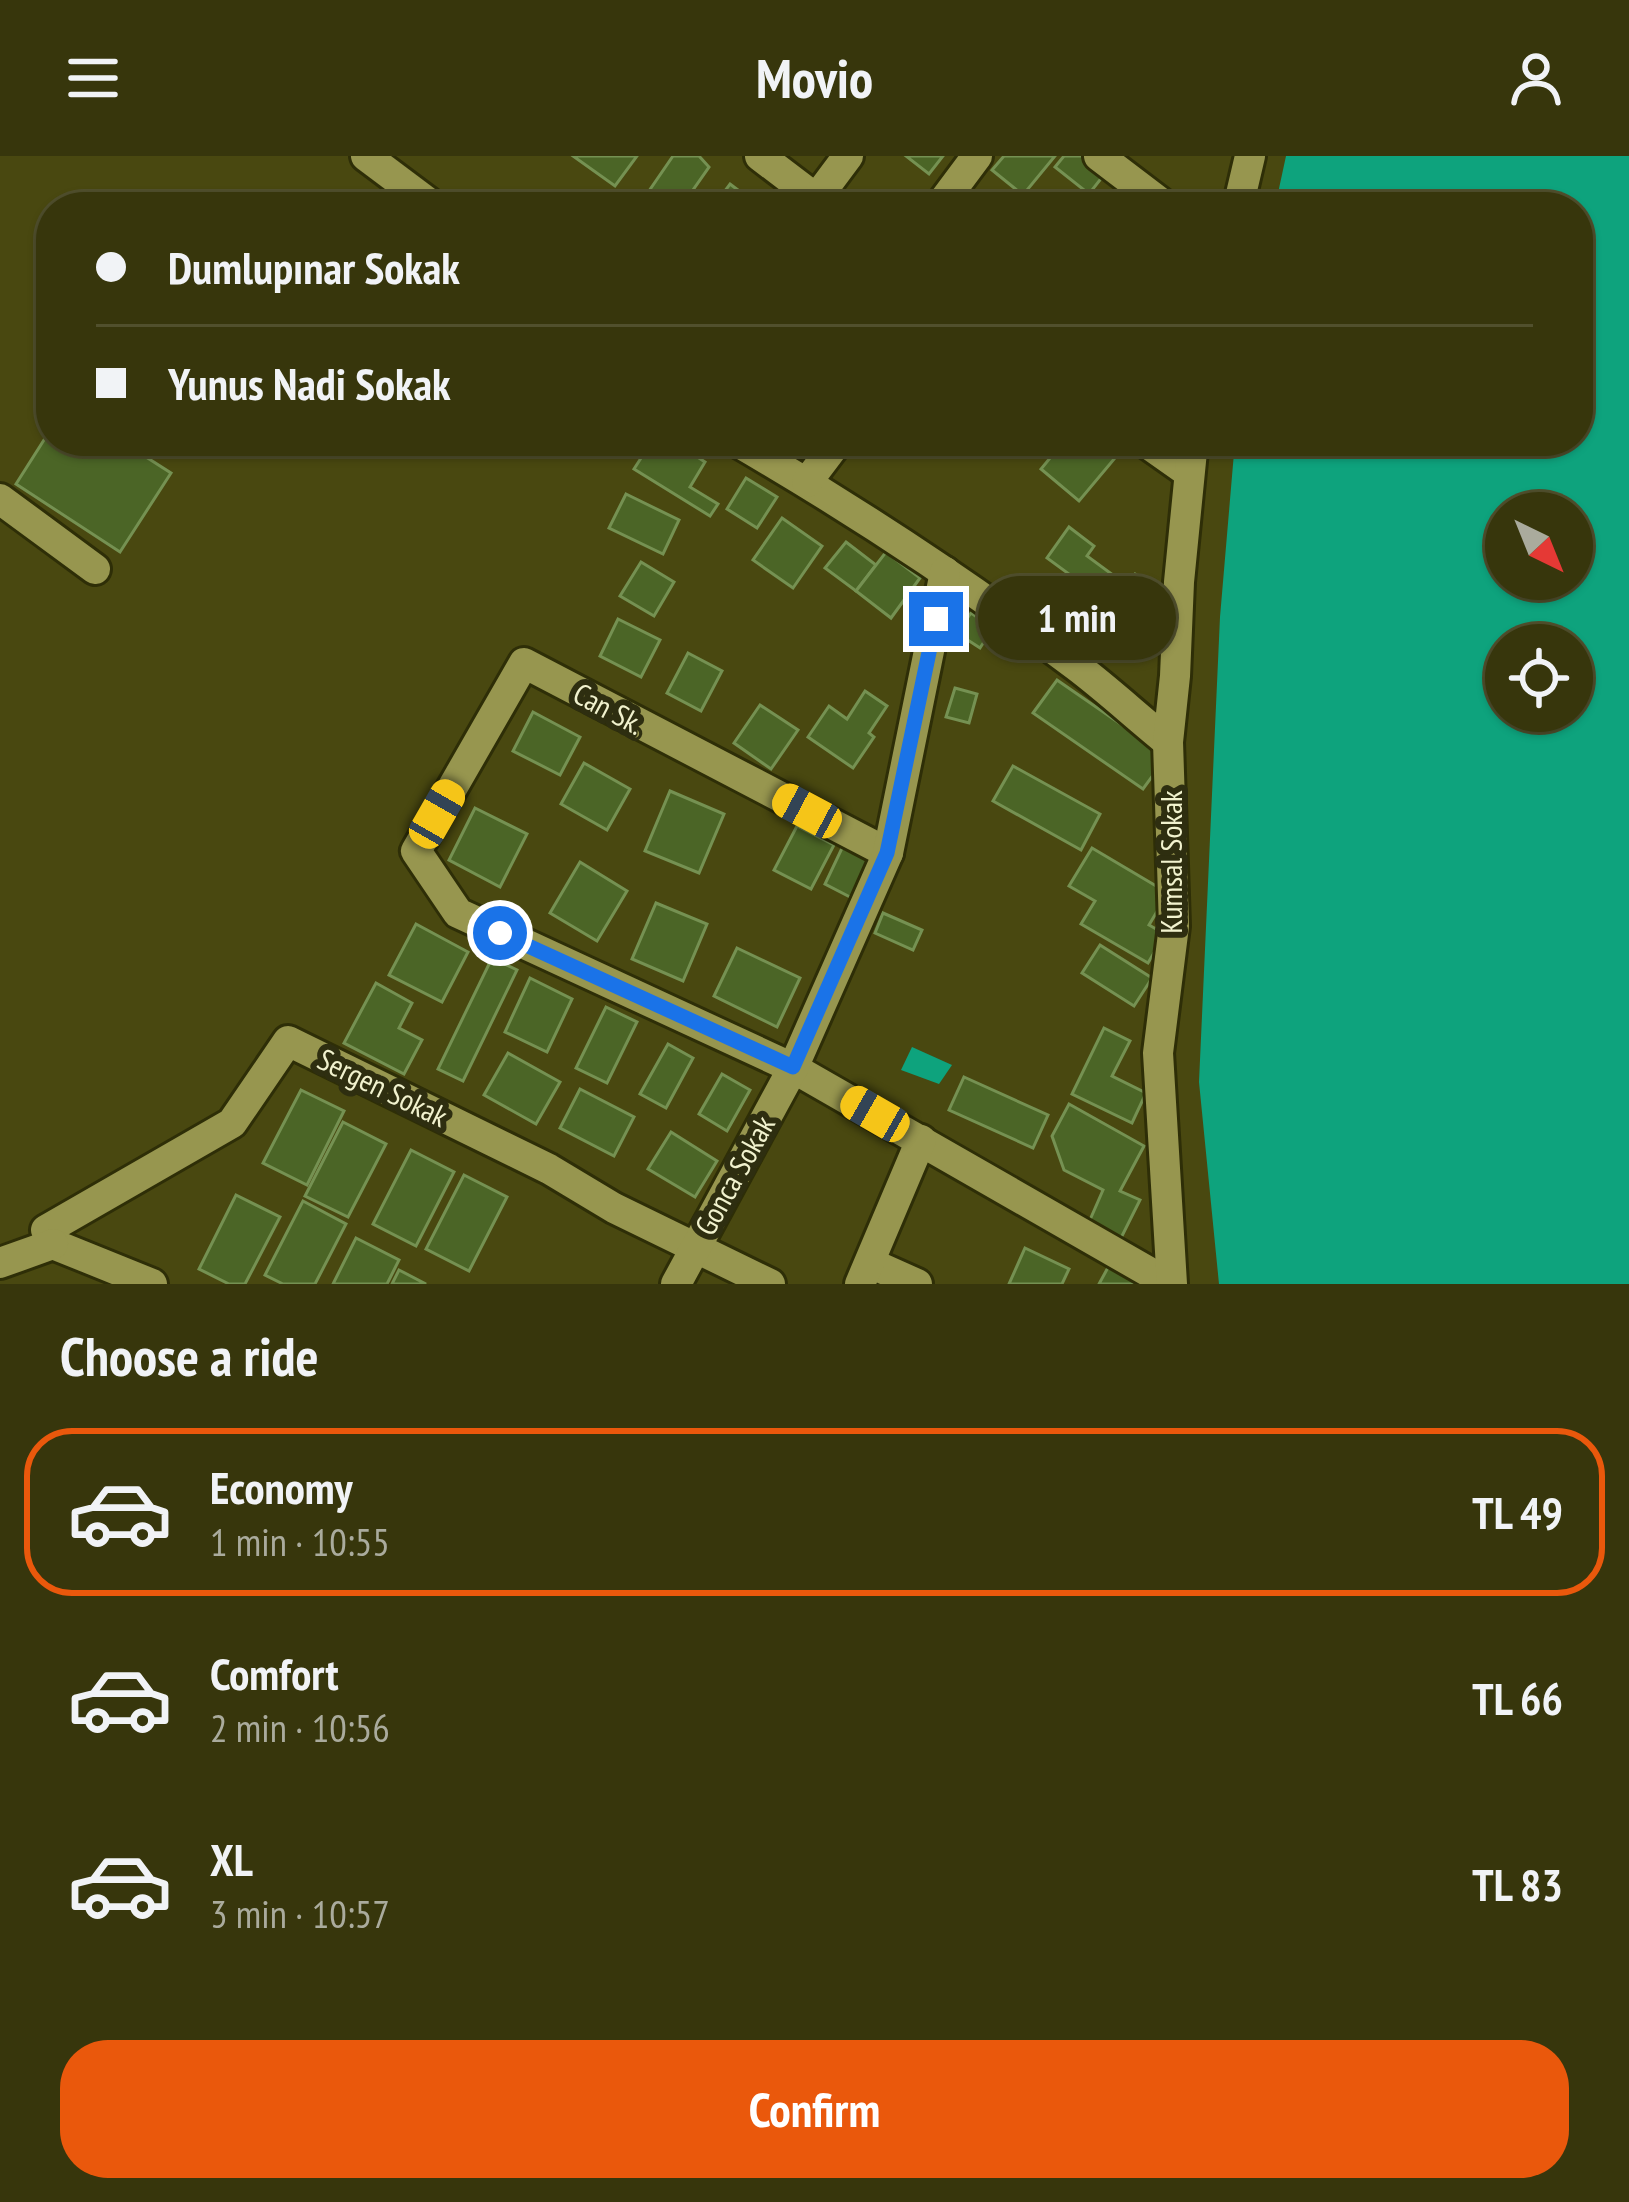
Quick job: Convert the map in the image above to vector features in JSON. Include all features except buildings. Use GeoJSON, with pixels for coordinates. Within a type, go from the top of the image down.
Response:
{"type":"FeatureCollection","features":[{"type":"Feature","properties":{"kind":"street"},"geometry":{"type":"LineString","coordinates":[[366,156],[414,192]]}},
{"type":"Feature","properties":{"kind":"street"},"geometry":{"type":"LineString","coordinates":[[760,156],[807,192]]}},
{"type":"Feature","properties":{"kind":"street"},"geometry":{"type":"LineString","coordinates":[[827,192],[848,156]]}},
{"type":"Feature","properties":{"kind":"street"},"geometry":{"type":"LineString","coordinates":[[950,192],[976,156]]}},
{"type":"Feature","properties":{"kind":"street"},"geometry":{"type":"LineString","coordinates":[[1099,156],[1146,192]]}},
{"type":"Feature","properties":{"kind":"street"},"geometry":{"type":"LineString","coordinates":[[1242,192],[1250,156]]}},
{"type":"Feature","properties":{"kind":"street"},"geometry":{"type":"LineString","coordinates":[[762,456],[945,572],[1078,667],[1168,742]]}},
{"type":"Feature","properties":{"kind":"street"},"geometry":{"type":"LineString","coordinates":[[807,482],[827,456]]}},
{"type":"Feature","properties":{"kind":"street"},"geometry":{"type":"LineString","coordinates":[[1165,456],[1188,472]]}},
{"type":"Feature","properties":{"kind":"street","name":"Kumsal Sokak"},"geometry":{"type":"LineString","coordinates":[[1171,1284],[1158,1053],[1174,926],[1168,742],[1191,456]]}},
{"type":"Feature","properties":{"kind":"street"},"geometry":{"type":"LineString","coordinates":[[0,499],[94,569]]}},
{"type":"Feature","properties":{"kind":"street","name":"Gonca Sokak"},"geometry":{"type":"LineString","coordinates":[[676,1284],[793,1067],[887,853],[945,572]]}},
{"type":"Feature","properties":{"kind":"street","name":"Can Sk."},"geometry":{"type":"LineString","coordinates":[[793,1067],[458,914],[416,851],[524,663],[887,853]]}},
{"type":"Feature","properties":{"kind":"street","name":"Sergen Sokak"},"geometry":{"type":"LineString","coordinates":[[53,1244],[46,1230],[232,1123],[288,1041],[770,1284]]}},
{"type":"Feature","properties":{"kind":"street"},"geometry":{"type":"LineString","coordinates":[[793,1067],[1171,1284]]}},
{"type":"Feature","properties":{"kind":"street"},"geometry":{"type":"LineString","coordinates":[[916,1284],[865,1273],[921,1140]]}},
{"type":"Feature","properties":{"kind":"street"},"geometry":{"type":"LineString","coordinates":[[0,1263],[53,1244],[152,1284]]}},
{"type":"Feature","properties":{"kind":"shaded area"},"geometry":{"type":"Polygon","coordinates":[[[1286,156],[1629,156],[1629,1284],[1219,1284],[1199,1082],[1220,617],[1234,456],[1593,456],[1593,192],[1278,192],[1286,156]]]}},
{"type":"Feature","properties":{"kind":"shaded area"},"geometry":{"type":"Polygon","coordinates":[[[912,1047],[952,1065],[939,1084],[901,1070],[912,1047]]]}},
{"type":"Feature","properties":{"kind":"route"},"geometry":{"type":"LineString","coordinates":[[500,933],[793,1067],[887,853],[936,619]]}}]}
